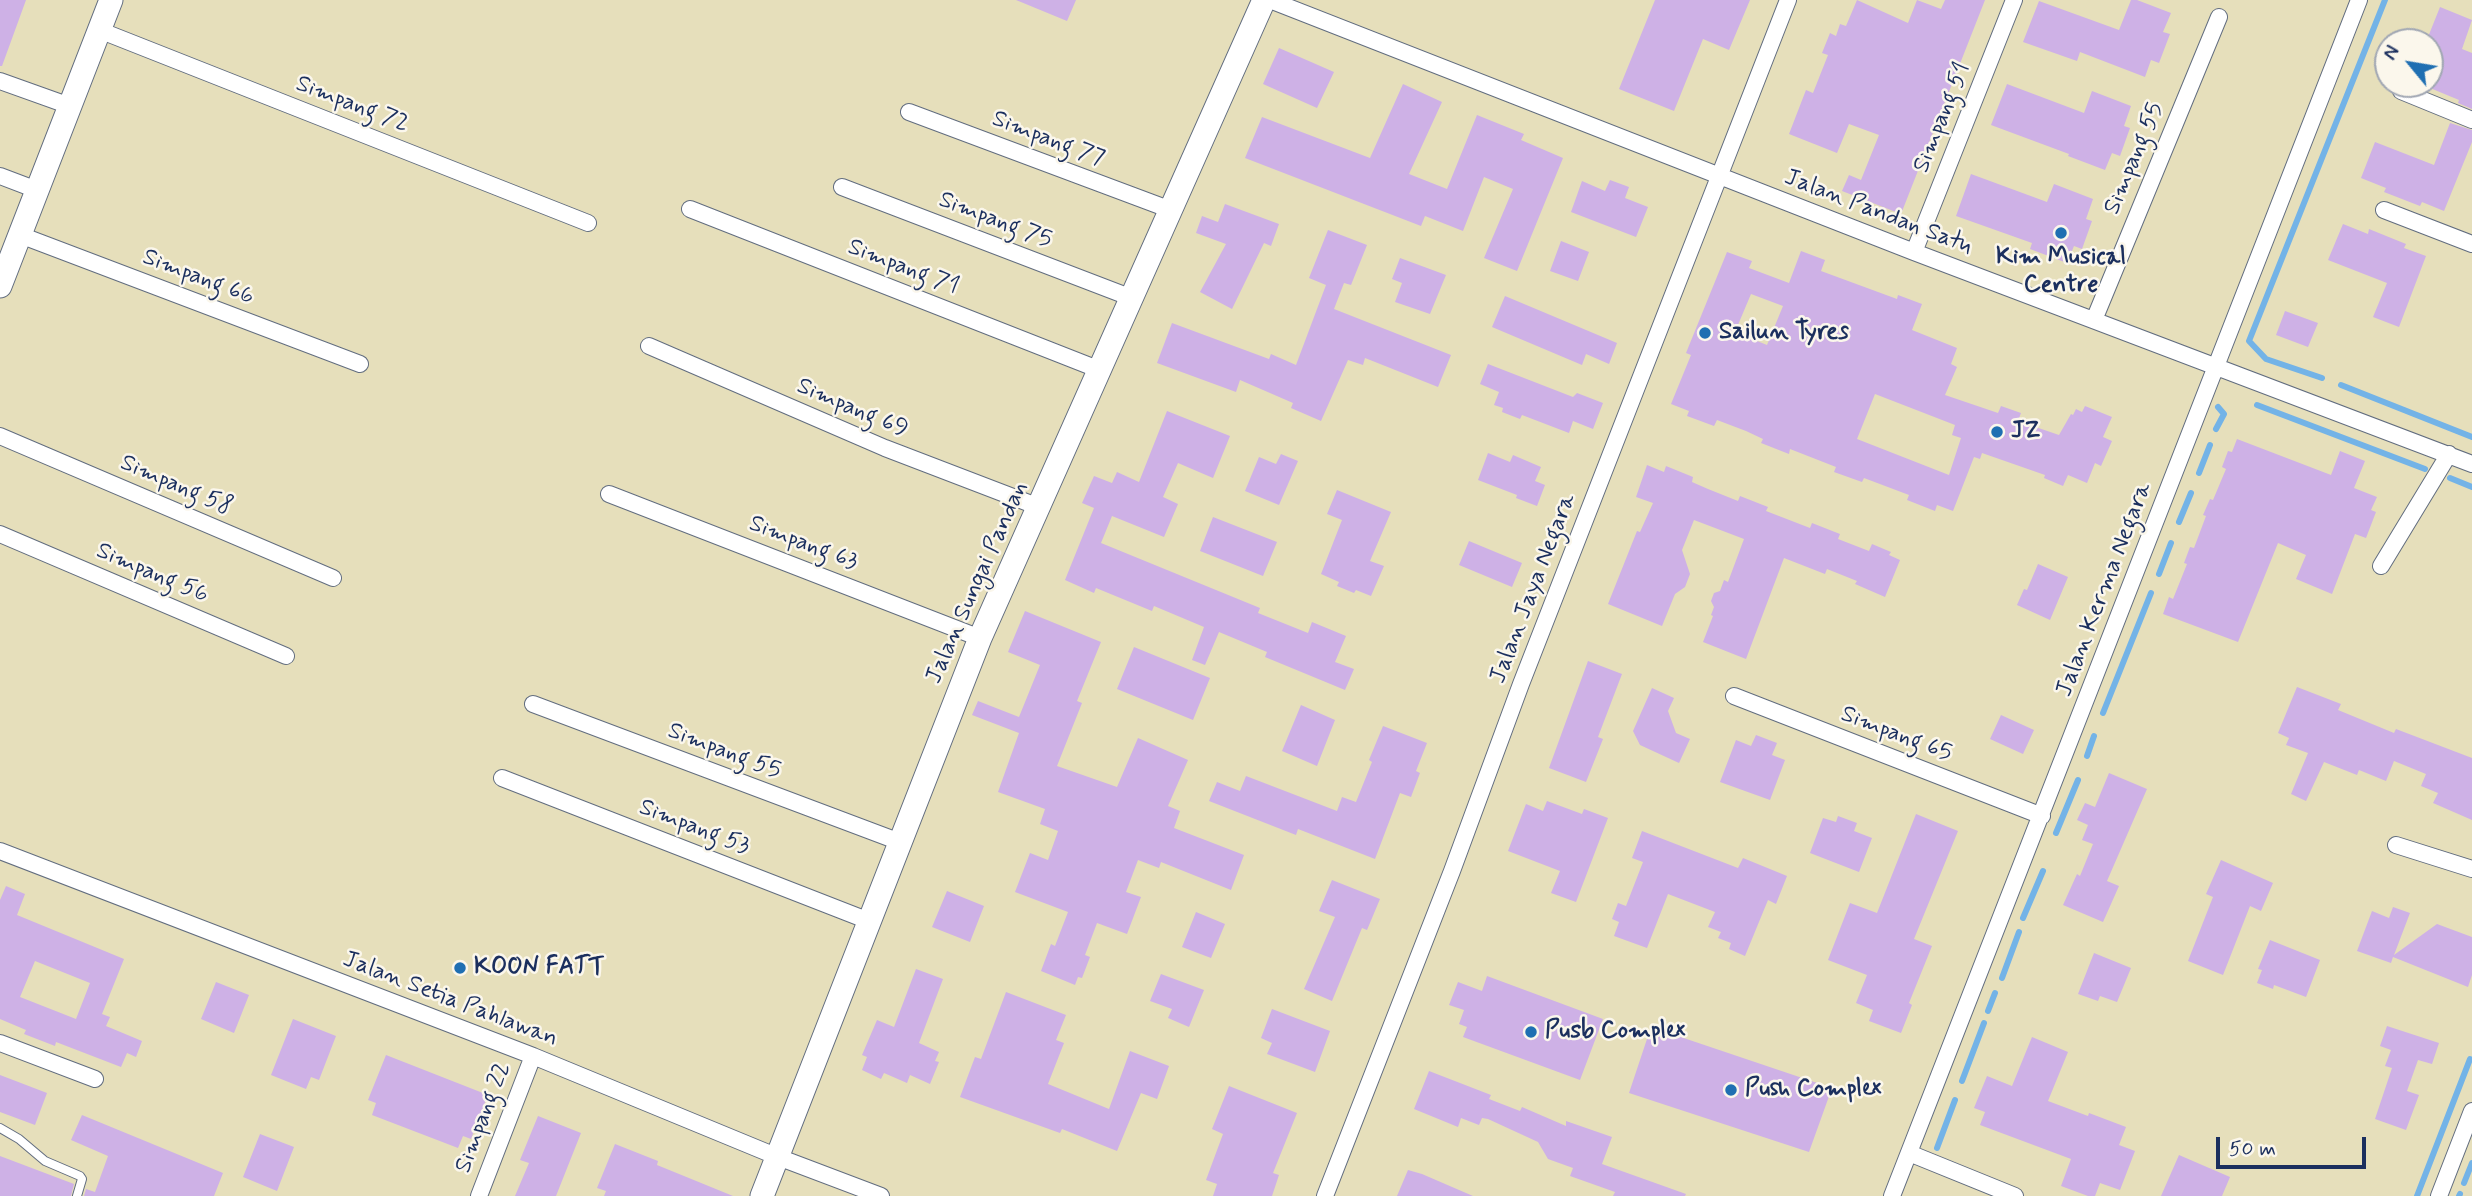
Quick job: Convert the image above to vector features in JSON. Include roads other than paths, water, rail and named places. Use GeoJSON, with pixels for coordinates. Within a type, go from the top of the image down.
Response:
{"type":"FeatureCollection","features":[{"type":"Feature","properties":{"kind":"street"},"geometry":{"type":"LineString","coordinates":[[0,286],[111,0]]}},
{"type":"Feature","properties":{"kind":"street","name":"Jalan Sungai Pandan"},"geometry":{"type":"LineString","coordinates":[[762,1196],[980,638],[1264,0]]}},
{"type":"Feature","properties":{"kind":"street","name":"Jalan Pandan Satu"},"geometry":{"type":"LineString","coordinates":[[1270,0],[1914,252],[2472,464]]}},
{"type":"Feature","properties":{"kind":"street","name":"Jalan Jaya Negara"},"geometry":{"type":"LineString","coordinates":[[1325,1196],[1788,0]]}},
{"type":"Feature","properties":{"kind":"street","name":"Simpang 51"},"geometry":{"type":"LineString","coordinates":[[1914,252],[2014,0]]}},
{"type":"Feature","properties":{"kind":"street","name":"Jalan Kerma Negara"},"geometry":{"type":"LineString","coordinates":[[1892,1196],[2359,0]]}},
{"type":"Feature","properties":{"kind":"street","name":"Simpang 55"},"geometry":{"type":"LineString","coordinates":[[2094,320],[2219,17]]}},
{"type":"Feature","properties":{"kind":"street","name":"Simpang 72"},"geometry":{"type":"LineString","coordinates":[[99,30],[588,223]]}},
{"type":"Feature","properties":{"kind":"street"},"geometry":{"type":"LineString","coordinates":[[0,80],[69,106]]}},
{"type":"Feature","properties":{"kind":"street"},"geometry":{"type":"LineString","coordinates":[[2418,98],[2472,120]]}},
{"type":"Feature","properties":{"kind":"street","name":"Simpang 77"},"geometry":{"type":"LineString","coordinates":[[909,112],[1171,210]]}},
{"type":"Feature","properties":{"kind":"street"},"geometry":{"type":"LineString","coordinates":[[0,176],[37,190]]}},
{"type":"Feature","properties":{"kind":"street","name":"Simpang 75"},"geometry":{"type":"LineString","coordinates":[[842,187],[1132,298]]}},
{"type":"Feature","properties":{"kind":"street","name":"Simpang 71"},"geometry":{"type":"LineString","coordinates":[[690,209],[1100,370]]}},
{"type":"Feature","properties":{"kind":"street"},"geometry":{"type":"LineString","coordinates":[[2385,210],[2472,244]]}},
{"type":"Feature","properties":{"kind":"street","name":"Simpang 66"},"geometry":{"type":"LineString","coordinates":[[20,235],[360,364]]}},
{"type":"Feature","properties":{"kind":"street","name":"Simpang 69"},"geometry":{"type":"LineString","coordinates":[[649,346],[885,448],[1039,507]]}},
{"type":"Feature","properties":{"kind":"street","name":"Simpang 58"},"geometry":{"type":"LineString","coordinates":[[0,436],[334,578]]}},
{"type":"Feature","properties":{"kind":"street"},"geometry":{"type":"LineString","coordinates":[[2381,566],[2449,454]]}},
{"type":"Feature","properties":{"kind":"street","name":"Simpang 63"},"geometry":{"type":"LineString","coordinates":[[609,494],[980,638]]}},
{"type":"Feature","properties":{"kind":"street","name":"Simpang 56"},"geometry":{"type":"LineString","coordinates":[[0,534],[286,656]]}},
{"type":"Feature","properties":{"kind":"street","name":"Simpang 65"},"geometry":{"type":"LineString","coordinates":[[1734,696],[2042,816]]}},
{"type":"Feature","properties":{"kind":"street","name":"Simpang 55"},"geometry":{"type":"LineString","coordinates":[[533,704],[900,842]]}},
{"type":"Feature","properties":{"kind":"street","name":"Simpang 53"},"geometry":{"type":"LineString","coordinates":[[502,778],[869,921]]}},
{"type":"Feature","properties":{"kind":"street"},"geometry":{"type":"LineString","coordinates":[[2396,845],[2472,869]]}},
{"type":"Feature","properties":{"kind":"street","name":"Jalan Setia Pahlawan"},"geometry":{"type":"LineString","coordinates":[[0,851],[533,1056],[778,1157],[881,1196]]}},
{"type":"Feature","properties":{"kind":"street"},"geometry":{"type":"LineString","coordinates":[[0,1043],[95,1079]]}},
{"type":"Feature","properties":{"kind":"street","name":"Simpang 22"},"geometry":{"type":"LineString","coordinates":[[479,1196],[533,1056]]}},
{"type":"Feature","properties":{"kind":"street"},"geometry":{"type":"LineString","coordinates":[[2439,1196],[2471,1116]]}},
{"type":"Feature","properties":{"kind":"street"},"geometry":{"type":"LineString","coordinates":[[1909,1153],[2015,1196]]}},
{"type":"Feature","properties":{"kind":"lane"},"geometry":{"type":"LineString","coordinates":[[0,1128],[19,1139],[45,1161],[80,1176],[82,1179],[77,1196]]}},
{"type":"Feature","properties":{"kind":"waterway"},"geometry":{"type":"LineString","coordinates":[[2322,378],[2266,359],[2249,341],[2385,0]]}},
{"type":"Feature","properties":{"kind":"waterway"},"geometry":{"type":"LineString","coordinates":[[2341,385],[2472,437]]}},
{"type":"Feature","properties":{"kind":"waterway"},"geometry":{"type":"LineString","coordinates":[[2257,405],[2425,469]]}},
{"type":"Feature","properties":{"kind":"waterway"},"geometry":{"type":"LineString","coordinates":[[2216,429],[2224,414],[2218,407]]}},
{"type":"Feature","properties":{"kind":"waterway"},"geometry":{"type":"LineString","coordinates":[[2199,473],[2210,445]]}},
{"type":"Feature","properties":{"kind":"waterway"},"geometry":{"type":"LineString","coordinates":[[2450,478],[2472,487]]}},
{"type":"Feature","properties":{"kind":"waterway"},"geometry":{"type":"LineString","coordinates":[[2179,522],[2191,493]]}},
{"type":"Feature","properties":{"kind":"waterway"},"geometry":{"type":"LineString","coordinates":[[2159,574],[2171,543]]}},
{"type":"Feature","properties":{"kind":"waterway"},"geometry":{"type":"LineString","coordinates":[[2103,713],[2151,593]]}},
{"type":"Feature","properties":{"kind":"waterway"},"geometry":{"type":"LineString","coordinates":[[2087,756],[2094,736]]}},
{"type":"Feature","properties":{"kind":"waterway"},"geometry":{"type":"LineString","coordinates":[[2056,833],[2078,780]]}},
{"type":"Feature","properties":{"kind":"waterway"},"geometry":{"type":"LineString","coordinates":[[2023,918],[2043,871]]}},
{"type":"Feature","properties":{"kind":"waterway"},"geometry":{"type":"LineString","coordinates":[[2002,978],[2019,932]]}},
{"type":"Feature","properties":{"kind":"waterway"},"geometry":{"type":"LineString","coordinates":[[1988,1011],[1995,993]]}},
{"type":"Feature","properties":{"kind":"waterway"},"geometry":{"type":"LineString","coordinates":[[1962,1081],[1984,1023]]}},
{"type":"Feature","properties":{"kind":"waterway"},"geometry":{"type":"LineString","coordinates":[[2417,1196],[2470,1059]]}},
{"type":"Feature","properties":{"kind":"waterway"},"geometry":{"type":"LineString","coordinates":[[1937,1148],[1955,1100]]}},
{"type":"Feature","properties":{"kind":"waterway"},"geometry":{"type":"LineString","coordinates":[[2464,1183],[2472,1163]]}},
{"type":"Feature","properties":{"kind":"place","name":"Kim Musical Centre"},"geometry":{"type":"Point","coordinates":[2061,233]}},
{"type":"Feature","properties":{"kind":"place","name":"Sailun Tyres"},"geometry":{"type":"Point","coordinates":[1705,333]}},
{"type":"Feature","properties":{"kind":"place","name":"JZ"},"geometry":{"type":"Point","coordinates":[1997,432]}},
{"type":"Feature","properties":{"kind":"place","name":"KOON FATT"},"geometry":{"type":"Point","coordinates":[460,968]}},
{"type":"Feature","properties":{"kind":"place","name":"Pusb Complex"},"geometry":{"type":"Point","coordinates":[1531,1032]}},
{"type":"Feature","properties":{"kind":"place","name":"Push Complex"},"geometry":{"type":"Point","coordinates":[1731,1090]}}]}
